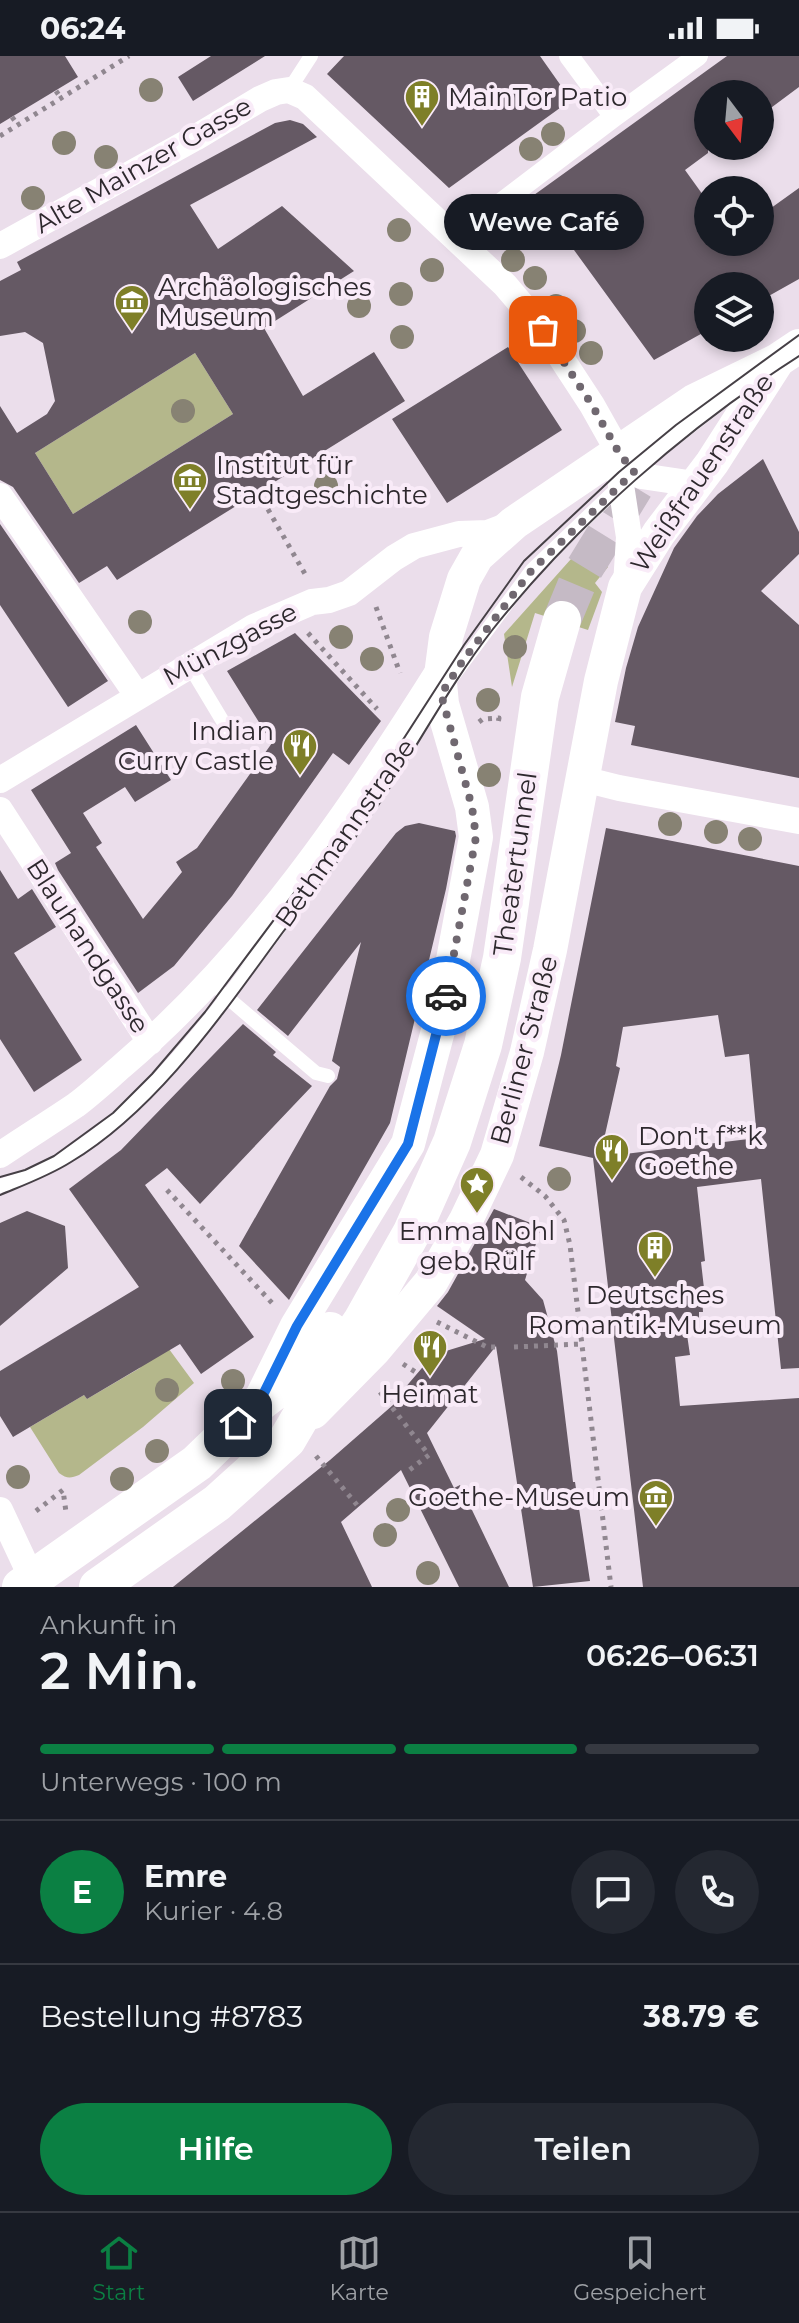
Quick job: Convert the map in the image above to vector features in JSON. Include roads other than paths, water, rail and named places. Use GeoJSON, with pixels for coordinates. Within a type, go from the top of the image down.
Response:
{"type":"FeatureCollection","features":[{"type":"Feature","properties":{"kind":"main road","name":"Theatertunnel"},"geometry":{"type":"LineString","coordinates":[[301,1447],[328,1370],[362,1321],[405,1245],[452,1142],[483,1045],[502,958],[540,697],[562,620]]}},
{"type":"Feature","properties":{"kind":"main road","name":"Theatertunnel"},"geometry":{"type":"LineString","coordinates":[[259,1403],[289,1380],[327,1335],[427,1196]]}},
{"type":"Feature","properties":{"kind":"main road"},"geometry":{"type":"LineString","coordinates":[[30,1584],[197,1463],[259,1403]]}},
{"type":"Feature","properties":{"kind":"main road","name":"Berliner Straße"},"geometry":{"type":"LineString","coordinates":[[98,1587],[301,1447]]}},
{"type":"Feature","properties":{"kind":"street"},"geometry":{"type":"LineString","coordinates":[[569,56],[614,117]]}},
{"type":"Feature","properties":{"kind":"street"},"geometry":{"type":"LineString","coordinates":[[456,237],[698,56]]}},
{"type":"Feature","properties":{"kind":"street","name":"Alte Mainzer Gasse"},"geometry":{"type":"LineString","coordinates":[[0,246],[260,99],[276,92],[297,94]]}},
{"type":"Feature","properties":{"kind":"street"},"geometry":{"type":"LineString","coordinates":[[297,94],[505,285],[543,330],[592,405],[625,470],[641,476],[695,484]]}},
{"type":"Feature","properties":{"kind":"street","name":"Weißfrauenstraße"},"geometry":{"type":"LineString","coordinates":[[441,680],[446,637],[464,579],[477,556],[514,523],[625,470],[694,401],[788,353]]}},
{"type":"Feature","properties":{"kind":"street","name":"Weißfrauenstraße"},"geometry":{"type":"LineString","coordinates":[[625,587],[788,353]]}},
{"type":"Feature","properties":{"kind":"street","name":"Berliner Straße"},"geometry":{"type":"LineString","coordinates":[[301,1447],[374,1350],[431,1282],[466,1220],[497,1155],[509,1120],[562,897],[601,681],[625,587],[629,537],[625,470]]}},
{"type":"Feature","properties":{"kind":"street"},"geometry":{"type":"LineString","coordinates":[[0,496],[137,695]]}},
{"type":"Feature","properties":{"kind":"street","name":"Münzgasse"},"geometry":{"type":"LineString","coordinates":[[0,780],[254,627],[287,611],[349,593],[414,546],[459,534],[488,533],[514,523]]}},
{"type":"Feature","properties":{"kind":"street"},"geometry":{"type":"LineString","coordinates":[[259,1403],[297,1326],[408,1144],[411,1106],[444,1008],[476,837],[472,807],[441,680]]}},
{"type":"Feature","properties":{"kind":"street","name":"Bethmannstraße"},"geometry":{"type":"LineString","coordinates":[[0,1155],[77,1104],[218,990],[441,680]]}},
{"type":"Feature","properties":{"kind":"street"},"geometry":{"type":"LineString","coordinates":[[583,779],[641,793],[799,821]]}},
{"type":"Feature","properties":{"kind":"street","name":"Blauhandgasse"},"geometry":{"type":"LineString","coordinates":[[0,810],[150,1042]]}},
{"type":"Feature","properties":{"kind":"street"},"geometry":{"type":"LineString","coordinates":[[0,1510],[30,1584]]}},
{"type":"Feature","properties":{"kind":"lane"},"geometry":{"type":"LineString","coordinates":[[297,94],[311,56]]}},
{"type":"Feature","properties":{"kind":"lane","name":"Bethmannstraße"},"geometry":{"type":"LineString","coordinates":[[441,680],[464,659],[532,570],[625,470]]}},
{"type":"Feature","properties":{"kind":"lane"},"geometry":{"type":"LineString","coordinates":[[189,665],[228,730]]}},
{"type":"Feature","properties":{"kind":"lane"},"geometry":{"type":"LineString","coordinates":[[218,990],[316,1073],[328,1076]]}},
{"type":"Feature","properties":{"kind":"lane","name":"Bethmannstraße"},"geometry":{"type":"LineString","coordinates":[[0,1186],[45,1169],[110,1125],[158,1078],[218,990]]}},
{"type":"Feature","properties":{"kind":"tunnel"},"geometry":{"type":"LineString","coordinates":[[562,620],[581,574],[640,478]]}},
{"type":"Feature","properties":{"kind":"tram line"},"geometry":{"type":"LineString","coordinates":[[0,1177],[25,1170],[54,1156],[113,1113],[152,1074],[205,1012],[368,794],[464,645],[524,561],[619,472],[676,425],[799,335]]}},
{"type":"Feature","properties":{"kind":"tram line"},"geometry":{"type":"LineString","coordinates":[[0,1195],[71,1162],[103,1140],[161,1087],[213,1026],[358,834],[463,671],[526,590],[635,480],[715,415],[799,356]]}},
{"type":"Feature","properties":{"kind":"place","name":"MainTor Patio"},"geometry":{"type":"Point","coordinates":[422,128]}},
{"type":"Feature","properties":{"kind":"place","name":"Wewe Café"},"geometry":{"type":"Point","coordinates":[543,330]}},
{"type":"Feature","properties":{"kind":"place","name":"Archäologisches Museum"},"geometry":{"type":"Point","coordinates":[132,333]}},
{"type":"Feature","properties":{"kind":"place","name":"Institut für Stadtgeschichte"},"geometry":{"type":"Point","coordinates":[190,511]}},
{"type":"Feature","properties":{"kind":"place","name":"Indian Curry Castle"},"geometry":{"type":"Point","coordinates":[300,777]}},
{"type":"Feature","properties":{"kind":"place","name":"Don't f**k Goethe"},"geometry":{"type":"Point","coordinates":[612,1182]}},
{"type":"Feature","properties":{"kind":"place","name":"Emma Nohl geb. Rülf"},"geometry":{"type":"Point","coordinates":[477,1215]}},
{"type":"Feature","properties":{"kind":"place","name":"Deutsches Romantik-Museum"},"geometry":{"type":"Point","coordinates":[655,1279]}},
{"type":"Feature","properties":{"kind":"place","name":"Heimat"},"geometry":{"type":"Point","coordinates":[430,1378]}},
{"type":"Feature","properties":{"kind":"place","name":"Goethe-Museum"},"geometry":{"type":"Point","coordinates":[656,1528]}}]}
